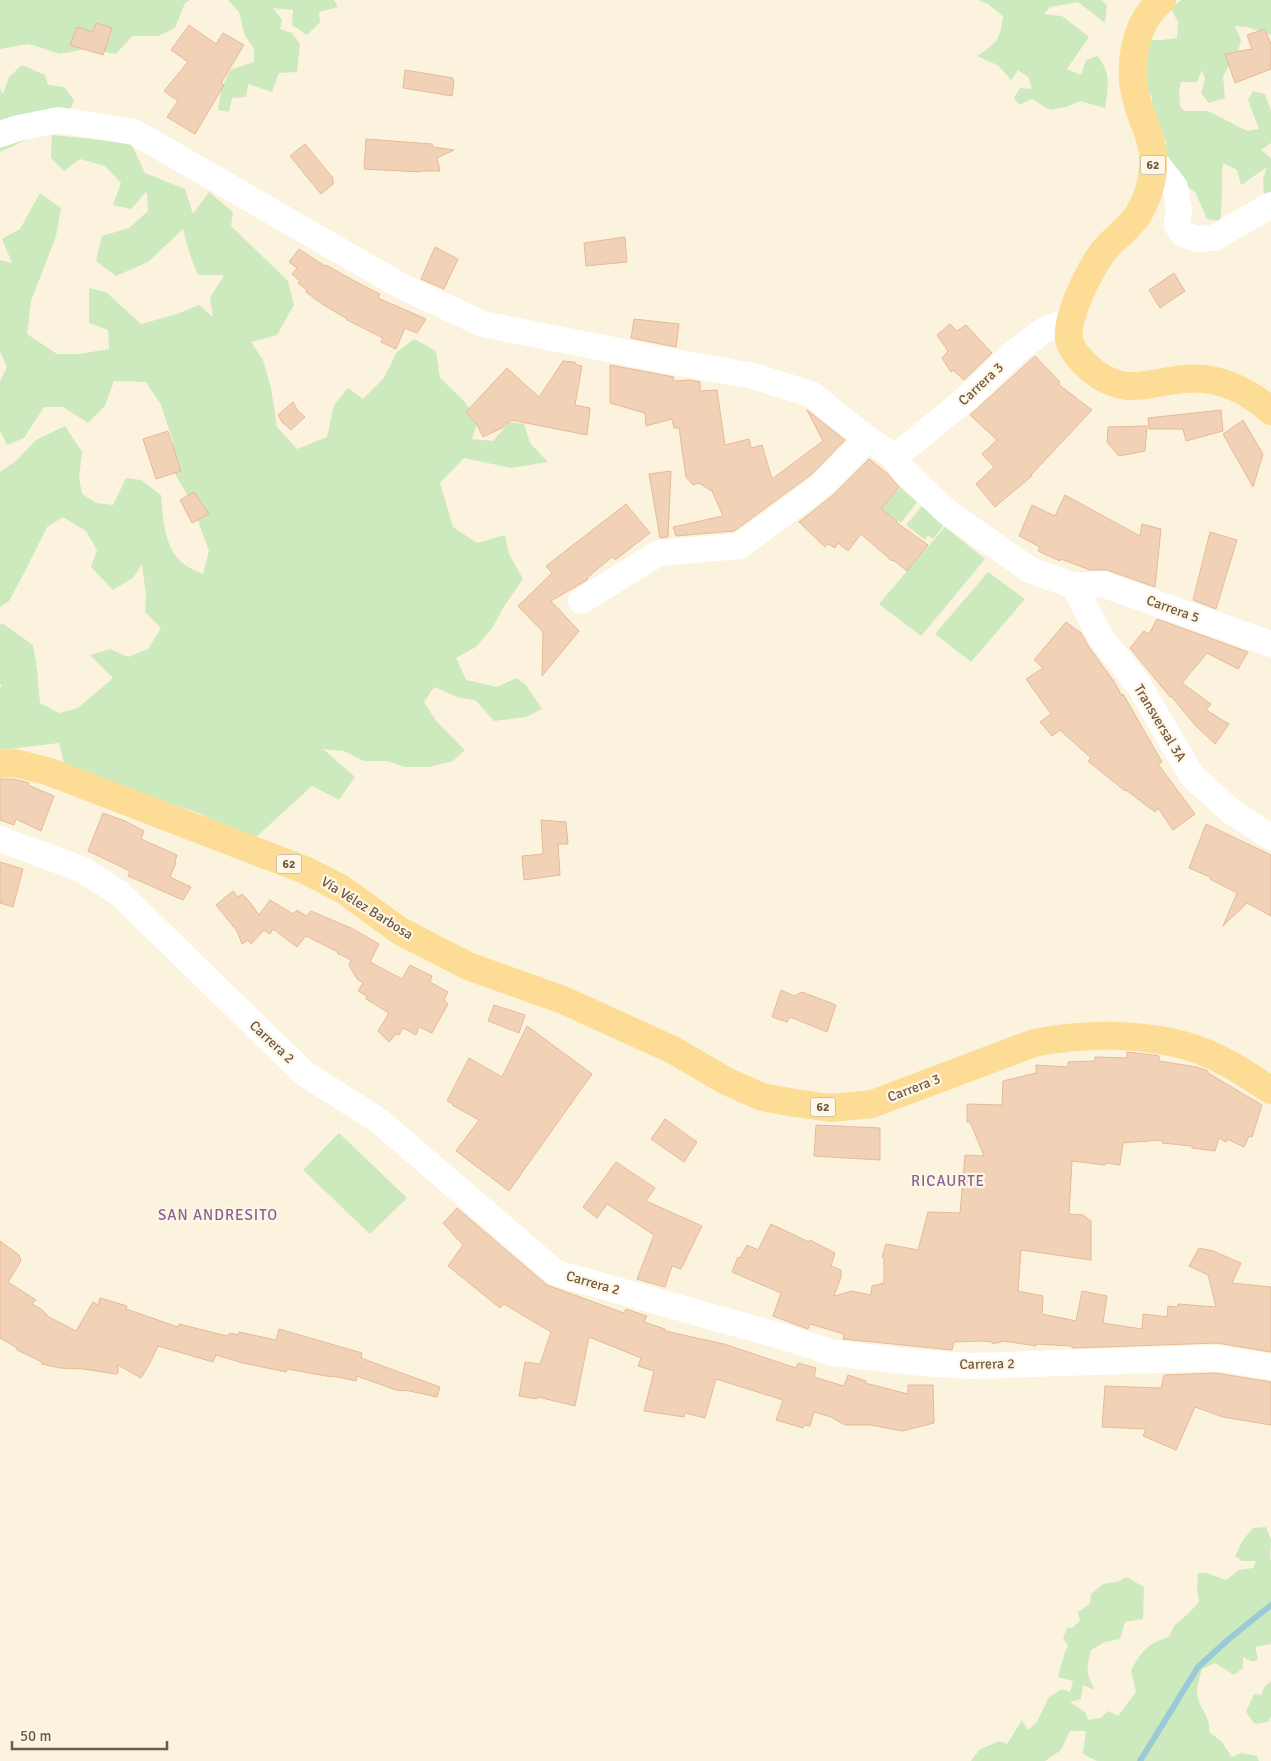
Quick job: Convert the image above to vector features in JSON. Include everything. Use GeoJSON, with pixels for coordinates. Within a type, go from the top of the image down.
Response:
{"type":"FeatureCollection","features":[{"type":"Feature","properties":{"kind":"main road","name":"62"},"geometry":{"type":"LineString","coordinates":[[1162,0],[1154,7],[1146,19],[1140,32],[1133,60],[1134,89],[1137,103],[1152,144],[1153,159],[1150,188],[1138,214],[1129,226],[1108,246],[1086,280],[1072,318],[1069,340],[1074,350],[1089,368],[1109,381],[1120,385],[1144,387],[1186,379],[1218,382],[1247,393],[1271,410]]}},
{"type":"Feature","properties":{"kind":"main road","name":"Vía Vélez Barbosa"},"geometry":{"type":"LineString","coordinates":[[0,764],[14,763],[47,771],[305,870],[342,889],[400,931],[468,966],[563,1000]]}},
{"type":"Feature","properties":{"kind":"main road","name":"Carrera 3"},"geometry":{"type":"LineString","coordinates":[[563,1000],[673,1050],[726,1081],[762,1096],[795,1104],[831,1108],[872,1104],[1034,1043],[1076,1037],[1122,1037],[1180,1043],[1225,1061],[1271,1090]]}},
{"type":"Feature","properties":{"kind":"street"},"geometry":{"type":"LineString","coordinates":[[0,134],[59,120],[134,132],[401,286],[483,324],[752,376],[811,394],[867,439],[895,457],[902,470],[947,512],[1030,570],[1074,586]]}},
{"type":"Feature","properties":{"kind":"street"},"geometry":{"type":"LineString","coordinates":[[1153,159],[1175,187],[1179,209],[1177,225],[1183,234],[1197,239],[1214,238],[1271,205]]}},
{"type":"Feature","properties":{"kind":"street","name":"Carrera 3"},"geometry":{"type":"LineString","coordinates":[[895,457],[967,398],[1015,352],[1043,332],[1072,318]]}},
{"type":"Feature","properties":{"kind":"street"},"geometry":{"type":"LineString","coordinates":[[580,602],[659,553],[740,546],[822,485],[867,439]]}},
{"type":"Feature","properties":{"kind":"street","name":"Carrera 5"},"geometry":{"type":"LineString","coordinates":[[1074,586],[1102,584],[1271,644]]}},
{"type":"Feature","properties":{"kind":"street","name":"Transversal 3A"},"geometry":{"type":"LineString","coordinates":[[1074,586],[1101,638],[1138,684],[1192,776],[1232,812],[1271,837]]}},
{"type":"Feature","properties":{"kind":"street","name":"Carrera 2"},"geometry":{"type":"LineString","coordinates":[[0,839],[81,869],[119,893],[304,1073],[380,1121],[556,1273],[833,1353],[922,1363],[972,1366],[1217,1358],[1271,1367]]}},
{"type":"Feature","properties":{"kind":"green space"},"geometry":{"type":"Polygon","coordinates":[[[0,0],[190,0],[185,3],[175,28],[158,36],[132,36],[116,54],[86,49],[60,54],[29,44],[0,49],[0,0]]]}},
{"type":"Feature","properties":{"kind":"green space"},"geometry":{"type":"Polygon","coordinates":[[[228,0],[334,0],[338,7],[319,12],[320,22],[307,35],[292,25],[293,10],[273,8],[282,20],[280,29],[292,33],[300,44],[297,72],[279,73],[272,92],[248,84],[246,97],[232,98],[229,112],[218,110],[221,90],[230,70],[254,62],[254,48],[245,36],[239,12],[228,0]]]}},
{"type":"Feature","properties":{"kind":"green space"},"geometry":{"type":"Polygon","coordinates":[[[978,0],[1101,0],[1107,5],[1105,23],[1078,2],[1050,7],[1044,14],[1062,16],[1089,37],[1067,69],[1081,75],[1086,60],[1097,56],[1107,74],[1108,87],[1105,108],[1080,101],[1066,107],[1050,110],[1032,99],[1019,105],[1014,98],[1020,88],[1032,89],[1028,77],[1018,70],[1011,80],[999,66],[977,56],[989,48],[999,36],[1003,16],[988,4],[978,0]]]}},
{"type":"Feature","properties":{"kind":"green space"},"geometry":{"type":"Polygon","coordinates":[[[1181,0],[1271,0],[1271,35],[1247,27],[1235,26],[1241,40],[1238,51],[1223,76],[1225,98],[1209,103],[1201,93],[1205,79],[1202,70],[1197,82],[1181,82],[1179,92],[1180,107],[1185,111],[1208,111],[1247,131],[1259,129],[1248,100],[1253,91],[1265,94],[1271,111],[1271,143],[1261,150],[1271,158],[1271,198],[1264,197],[1263,179],[1267,167],[1241,185],[1237,170],[1223,163],[1220,221],[1207,219],[1195,192],[1185,185],[1157,153],[1167,143],[1153,125],[1152,97],[1143,82],[1145,40],[1177,38],[1178,22],[1171,9],[1181,0]]]}},
{"type":"Feature","properties":{"kind":"green space"},"geometry":{"type":"Polygon","coordinates":[[[22,65],[45,75],[48,85],[64,87],[74,100],[70,110],[26,140],[0,152],[0,89],[3,94],[9,77],[22,65]]]}},
{"type":"Feature","properties":{"kind":"green space"},"geometry":{"type":"Polygon","coordinates":[[[52,135],[131,143],[145,173],[185,189],[193,214],[209,192],[233,212],[231,226],[288,281],[294,305],[277,335],[251,342],[263,360],[271,388],[277,427],[297,449],[327,437],[334,405],[348,388],[363,399],[384,378],[397,352],[414,339],[436,351],[440,378],[463,400],[478,419],[472,439],[493,441],[509,422],[524,424],[530,443],[548,462],[511,468],[464,458],[440,483],[453,527],[477,543],[505,535],[509,554],[523,579],[503,608],[493,627],[476,647],[456,658],[466,680],[497,687],[516,678],[526,685],[542,709],[526,717],[494,721],[475,700],[460,698],[434,687],[424,702],[437,722],[465,750],[453,761],[429,767],[405,767],[387,761],[364,761],[344,751],[323,749],[355,777],[339,800],[312,786],[255,838],[193,811],[152,798],[64,763],[59,743],[0,750],[0,688],[2,685],[0,684],[0,625],[2,623],[33,645],[40,703],[59,713],[78,708],[113,678],[90,655],[110,649],[128,657],[148,649],[161,628],[145,612],[146,595],[142,564],[133,578],[113,590],[91,567],[97,550],[86,531],[63,517],[47,527],[9,601],[0,607],[0,472],[17,460],[36,440],[65,426],[82,452],[79,478],[82,494],[96,503],[113,505],[126,478],[141,480],[161,495],[166,533],[178,559],[203,574],[209,551],[192,504],[173,470],[173,441],[161,405],[146,382],[114,381],[105,406],[88,423],[63,407],[44,407],[24,438],[7,445],[0,431],[0,381],[7,367],[0,352],[0,260],[12,263],[2,239],[20,229],[40,193],[61,208],[56,236],[31,301],[27,334],[57,354],[79,354],[109,349],[108,330],[89,323],[89,288],[106,292],[141,324],[177,314],[199,305],[213,317],[210,298],[224,275],[198,275],[183,229],[148,262],[116,276],[96,261],[102,236],[129,228],[148,211],[147,191],[131,209],[113,205],[121,183],[105,166],[80,159],[64,171],[51,158],[52,135]]]}},
{"type":"Feature","properties":{"kind":"green space"},"geometry":{"type":"Polygon","coordinates":[[[900,487],[917,502],[901,523],[881,509],[900,487]]]}},
{"type":"Feature","properties":{"kind":"green space"},"geometry":{"type":"Polygon","coordinates":[[[922,506],[944,525],[933,539],[928,535],[925,540],[906,525],[922,506]]]}},
{"type":"Feature","properties":{"kind":"green space"},"geometry":{"type":"Polygon","coordinates":[[[945,527],[985,559],[921,636],[879,604],[945,527]]]}},
{"type":"Feature","properties":{"kind":"green space"},"geometry":{"type":"Polygon","coordinates":[[[988,572],[1025,599],[971,662],[935,634],[988,572]]]}},
{"type":"Feature","properties":{"kind":"green space"},"geometry":{"type":"Polygon","coordinates":[[[339,1133],[407,1198],[370,1234],[303,1170],[339,1133]]]}},
{"type":"Feature","properties":{"kind":"green space"},"geometry":{"type":"Polygon","coordinates":[[[1266,1527],[1271,1539],[1271,1644],[1255,1647],[1258,1659],[1253,1662],[1243,1657],[1243,1668],[1234,1675],[1215,1663],[1202,1669],[1197,1693],[1208,1721],[1209,1732],[1221,1741],[1232,1757],[1241,1753],[1257,1756],[1259,1761],[1097,1761],[1083,1754],[1086,1731],[1070,1731],[1061,1750],[1045,1761],[971,1761],[979,1750],[999,1741],[1007,1744],[1022,1720],[1028,1730],[1037,1722],[1049,1697],[1062,1689],[1070,1692],[1073,1681],[1058,1677],[1068,1646],[1063,1638],[1067,1628],[1072,1628],[1080,1621],[1078,1612],[1090,1604],[1091,1594],[1103,1584],[1120,1581],[1126,1577],[1144,1587],[1143,1619],[1125,1622],[1120,1639],[1105,1642],[1091,1650],[1088,1670],[1095,1690],[1083,1685],[1081,1699],[1070,1702],[1085,1712],[1088,1720],[1101,1718],[1108,1711],[1118,1716],[1136,1692],[1131,1670],[1138,1658],[1150,1645],[1169,1637],[1174,1626],[1199,1602],[1198,1573],[1206,1573],[1226,1580],[1239,1570],[1253,1568],[1256,1561],[1242,1561],[1235,1556],[1243,1540],[1253,1528],[1266,1527]]]}},
{"type":"Feature","properties":{"kind":"green space"},"geometry":{"type":"Polygon","coordinates":[[[1271,1681],[1271,1716],[1268,1722],[1255,1724],[1246,1712],[1254,1694],[1261,1695],[1265,1686],[1271,1681]]]}},
{"type":"Feature","properties":{"kind":"building"},"geometry":{"type":"Polygon","coordinates":[[[96,23],[112,28],[103,55],[70,45],[77,27],[93,32],[96,23]]]}},
{"type":"Feature","properties":{"kind":"building"},"geometry":{"type":"Polygon","coordinates":[[[189,25],[216,44],[223,33],[244,45],[221,83],[224,85],[195,134],[167,117],[178,101],[164,91],[188,62],[171,50],[189,25]]]}},
{"type":"Feature","properties":{"kind":"building"},"geometry":{"type":"Polygon","coordinates":[[[1265,29],[1271,44],[1271,69],[1235,83],[1225,54],[1252,49],[1247,35],[1265,29]]]}},
{"type":"Feature","properties":{"kind":"building"},"geometry":{"type":"Polygon","coordinates":[[[405,70],[453,78],[452,96],[403,88],[405,70]]]}},
{"type":"Feature","properties":{"kind":"building"},"geometry":{"type":"Polygon","coordinates":[[[366,139],[432,144],[433,147],[454,150],[437,158],[440,171],[420,172],[364,169],[366,139]]]}},
{"type":"Feature","properties":{"kind":"building"},"geometry":{"type":"Polygon","coordinates":[[[305,144],[333,178],[333,184],[321,194],[290,156],[305,144]]]}},
{"type":"Feature","properties":{"kind":"building"},"geometry":{"type":"Polygon","coordinates":[[[625,237],[627,262],[586,266],[584,243],[625,237]]]}},
{"type":"Feature","properties":{"kind":"building"},"geometry":{"type":"Polygon","coordinates":[[[435,247],[458,259],[444,289],[421,279],[435,247]]]}},
{"type":"Feature","properties":{"kind":"building"},"geometry":{"type":"Polygon","coordinates":[[[299,249],[325,266],[380,294],[378,298],[426,319],[417,333],[405,328],[396,349],[381,342],[383,338],[347,320],[322,304],[306,292],[307,290],[298,283],[300,281],[292,274],[297,268],[289,262],[299,249]]]}},
{"type":"Feature","properties":{"kind":"building"},"geometry":{"type":"Polygon","coordinates":[[[1174,273],[1185,291],[1160,308],[1149,290],[1174,273]]]}},
{"type":"Feature","properties":{"kind":"building"},"geometry":{"type":"Polygon","coordinates":[[[634,319],[679,324],[676,347],[631,338],[634,319]]]}},
{"type":"Feature","properties":{"kind":"building"},"geometry":{"type":"Polygon","coordinates":[[[950,324],[957,331],[966,325],[992,353],[964,380],[953,370],[951,372],[942,358],[948,351],[937,335],[950,324]]]}},
{"type":"Feature","properties":{"kind":"building"},"geometry":{"type":"Polygon","coordinates":[[[1035,356],[1060,382],[1058,384],[1092,410],[1032,476],[995,507],[976,484],[994,467],[982,454],[997,440],[970,415],[1035,356]]]}},
{"type":"Feature","properties":{"kind":"building"},"geometry":{"type":"Polygon","coordinates":[[[563,361],[575,362],[575,364],[582,366],[575,405],[590,408],[587,435],[511,420],[502,428],[483,437],[476,423],[466,412],[507,368],[539,397],[563,361]]]}},
{"type":"Feature","properties":{"kind":"building"},"geometry":{"type":"Polygon","coordinates":[[[610,365],[674,377],[673,381],[690,380],[700,382],[700,391],[717,390],[725,445],[749,439],[751,448],[762,445],[772,479],[823,441],[807,410],[845,440],[812,474],[734,531],[676,536],[673,527],[723,516],[712,491],[699,483],[693,485],[686,477],[679,428],[674,428],[672,419],[646,426],[645,413],[610,403],[610,365]]]}},
{"type":"Feature","properties":{"kind":"building"},"geometry":{"type":"Polygon","coordinates":[[[293,402],[298,411],[305,417],[291,430],[282,422],[278,415],[293,402]]]}},
{"type":"Feature","properties":{"kind":"building"},"geometry":{"type":"Polygon","coordinates":[[[1221,410],[1223,431],[1186,441],[1183,429],[1149,429],[1148,418],[1221,410]]]}},
{"type":"Feature","properties":{"kind":"building"},"geometry":{"type":"Polygon","coordinates":[[[1243,420],[1263,454],[1253,487],[1223,434],[1243,420]]]}},
{"type":"Feature","properties":{"kind":"building"},"geometry":{"type":"Polygon","coordinates":[[[1147,426],[1145,451],[1119,456],[1107,442],[1108,427],[1147,426]]]}},
{"type":"Feature","properties":{"kind":"building"},"geometry":{"type":"Polygon","coordinates":[[[168,431],[181,471],[156,479],[143,439],[168,431]]]}},
{"type":"Feature","properties":{"kind":"building"},"geometry":{"type":"Polygon","coordinates":[[[869,459],[888,474],[899,487],[881,509],[928,545],[907,571],[892,561],[861,534],[848,551],[838,543],[835,548],[828,544],[825,547],[799,522],[833,495],[869,459]]]}},
{"type":"Feature","properties":{"kind":"building"},"geometry":{"type":"Polygon","coordinates":[[[671,471],[668,537],[660,538],[649,474],[671,471]]]}},
{"type":"Feature","properties":{"kind":"building"},"geometry":{"type":"Polygon","coordinates":[[[194,492],[209,514],[192,523],[180,500],[194,492]]]}},
{"type":"Feature","properties":{"kind":"building"},"geometry":{"type":"Polygon","coordinates":[[[1065,495],[1140,536],[1142,524],[1161,529],[1155,587],[1107,570],[1090,570],[1061,559],[1060,561],[1038,551],[1040,547],[1019,536],[1032,505],[1055,516],[1065,495]]]}},
{"type":"Feature","properties":{"kind":"building"},"geometry":{"type":"Polygon","coordinates":[[[626,504],[650,533],[615,560],[612,557],[588,577],[587,580],[551,601],[579,631],[542,676],[543,632],[518,606],[552,573],[546,566],[626,504]]]}},
{"type":"Feature","properties":{"kind":"building"},"geometry":{"type":"Polygon","coordinates":[[[1210,532],[1237,540],[1216,609],[1193,600],[1210,532]]]}},
{"type":"Feature","properties":{"kind":"building"},"geometry":{"type":"Polygon","coordinates":[[[1157,619],[1248,652],[1238,669],[1207,653],[1182,683],[1211,704],[1206,710],[1229,724],[1215,744],[1170,697],[1130,648],[1144,631],[1149,634],[1157,619]]]}},
{"type":"Feature","properties":{"kind":"building"},"geometry":{"type":"Polygon","coordinates":[[[1066,622],[1081,633],[1122,696],[1123,694],[1162,762],[1158,764],[1195,814],[1173,830],[1158,808],[1155,812],[1125,791],[1088,761],[1091,758],[1060,730],[1052,736],[1040,722],[1051,714],[1026,679],[1043,668],[1034,660],[1066,622]]]}},
{"type":"Feature","properties":{"kind":"building"},"geometry":{"type":"Polygon","coordinates":[[[0,779],[14,779],[29,783],[28,785],[54,796],[41,831],[16,819],[14,825],[0,820],[0,779]]]}},
{"type":"Feature","properties":{"kind":"building"},"geometry":{"type":"Polygon","coordinates":[[[103,813],[125,821],[144,831],[141,839],[177,855],[170,877],[191,887],[183,900],[128,876],[130,871],[88,851],[103,813]]]}},
{"type":"Feature","properties":{"kind":"building"},"geometry":{"type":"Polygon","coordinates":[[[541,820],[566,822],[568,844],[558,844],[560,875],[524,880],[522,856],[543,854],[541,820]]]}},
{"type":"Feature","properties":{"kind":"building"},"geometry":{"type":"Polygon","coordinates":[[[1206,824],[1271,855],[1271,916],[1247,903],[1223,926],[1237,893],[1210,879],[1210,877],[1189,868],[1206,824]]]}},
{"type":"Feature","properties":{"kind":"building"},"geometry":{"type":"Polygon","coordinates":[[[0,862],[23,869],[13,907],[0,903],[0,862]]]}},
{"type":"Feature","properties":{"kind":"building"},"geometry":{"type":"Polygon","coordinates":[[[233,891],[238,897],[242,894],[259,915],[270,900],[293,914],[297,910],[306,916],[311,911],[351,928],[379,944],[370,962],[402,979],[410,965],[432,976],[430,982],[448,992],[444,1000],[448,1004],[432,1033],[419,1027],[416,1035],[403,1028],[399,1035],[396,1034],[389,1042],[378,1031],[389,1013],[366,999],[367,996],[358,991],[363,983],[357,979],[349,965],[351,960],[306,936],[297,947],[273,929],[270,934],[264,930],[251,944],[248,940],[242,944],[237,931],[216,905],[233,891]]]}},
{"type":"Feature","properties":{"kind":"building"},"geometry":{"type":"Polygon","coordinates":[[[781,990],[794,996],[802,992],[836,1005],[827,1032],[790,1017],[787,1022],[772,1017],[781,990]]]}},
{"type":"Feature","properties":{"kind":"building"},"geometry":{"type":"Polygon","coordinates":[[[494,1005],[525,1015],[519,1033],[488,1021],[494,1005]]]}},
{"type":"Feature","properties":{"kind":"building"},"geometry":{"type":"Polygon","coordinates":[[[527,1026],[592,1074],[509,1191],[456,1151],[479,1120],[447,1101],[469,1058],[502,1077],[527,1026]]]}},
{"type":"Feature","properties":{"kind":"building"},"geometry":{"type":"Polygon","coordinates":[[[1127,1052],[1159,1056],[1159,1061],[1197,1067],[1208,1071],[1208,1073],[1262,1105],[1252,1137],[1249,1136],[1244,1147],[1227,1139],[1226,1142],[1219,1138],[1215,1151],[1192,1148],[1192,1146],[1162,1143],[1162,1140],[1123,1143],[1120,1165],[1072,1161],[1069,1214],[1083,1215],[1091,1221],[1091,1260],[1021,1250],[1018,1291],[1043,1296],[1042,1314],[1076,1321],[1082,1291],[1107,1296],[1103,1323],[1142,1329],[1143,1314],[1167,1317],[1168,1306],[1177,1307],[1178,1304],[1216,1307],[1208,1275],[1189,1266],[1199,1248],[1213,1251],[1241,1263],[1232,1283],[1271,1287],[1271,1352],[1217,1343],[1072,1348],[1072,1346],[1036,1344],[1036,1346],[1004,1341],[993,1344],[992,1342],[981,1341],[954,1342],[952,1350],[843,1339],[844,1334],[810,1324],[808,1329],[773,1316],[781,1293],[732,1272],[738,1257],[740,1258],[747,1245],[758,1250],[771,1224],[809,1242],[810,1240],[835,1253],[831,1266],[841,1270],[841,1277],[834,1296],[852,1291],[871,1295],[872,1286],[884,1283],[884,1258],[882,1257],[886,1244],[918,1250],[928,1212],[960,1213],[965,1155],[984,1156],[970,1122],[967,1122],[967,1104],[1002,1105],[1003,1081],[1036,1073],[1036,1065],[1068,1067],[1068,1062],[1095,1061],[1095,1057],[1127,1058],[1127,1052]]]}},
{"type":"Feature","properties":{"kind":"building"},"geometry":{"type":"Polygon","coordinates":[[[665,1119],[697,1142],[684,1162],[651,1139],[665,1119]]]}},
{"type":"Feature","properties":{"kind":"building"},"geometry":{"type":"Polygon","coordinates":[[[816,1125],[880,1128],[880,1160],[814,1156],[816,1125]]]}},
{"type":"Feature","properties":{"kind":"building"},"geometry":{"type":"Polygon","coordinates":[[[616,1162],[655,1188],[646,1201],[702,1226],[681,1269],[672,1266],[665,1287],[637,1279],[654,1235],[607,1204],[597,1218],[583,1207],[616,1162]]]}},
{"type":"Feature","properties":{"kind":"building"},"geometry":{"type":"Polygon","coordinates":[[[457,1208],[547,1285],[624,1313],[626,1309],[647,1316],[644,1322],[665,1329],[665,1331],[724,1344],[796,1368],[798,1363],[816,1368],[814,1377],[844,1386],[848,1375],[866,1381],[865,1383],[908,1394],[908,1385],[933,1385],[934,1423],[902,1431],[871,1425],[845,1425],[831,1417],[814,1412],[810,1426],[804,1425],[803,1428],[776,1420],[783,1400],[716,1379],[705,1418],[685,1413],[684,1417],[644,1411],[654,1371],[638,1366],[641,1358],[589,1337],[575,1406],[538,1397],[537,1399],[519,1396],[525,1362],[540,1364],[551,1332],[504,1304],[500,1308],[448,1266],[463,1245],[443,1223],[457,1208]]]}},
{"type":"Feature","properties":{"kind":"building"},"geometry":{"type":"Polygon","coordinates":[[[0,1241],[19,1255],[21,1261],[8,1282],[36,1300],[32,1304],[49,1317],[76,1331],[93,1302],[98,1305],[100,1298],[127,1306],[126,1309],[178,1327],[179,1324],[227,1336],[230,1333],[238,1335],[239,1332],[276,1340],[279,1329],[362,1353],[361,1358],[440,1387],[437,1397],[405,1390],[396,1390],[357,1376],[356,1381],[287,1369],[286,1372],[216,1355],[213,1362],[158,1346],[141,1378],[118,1365],[118,1373],[116,1374],[84,1369],[60,1368],[42,1364],[42,1362],[17,1350],[17,1348],[0,1338],[0,1241]]]}},
{"type":"Feature","properties":{"kind":"building"},"geometry":{"type":"Polygon","coordinates":[[[1216,1373],[1271,1382],[1271,1425],[1223,1417],[1195,1407],[1176,1450],[1143,1436],[1146,1429],[1102,1427],[1105,1386],[1161,1388],[1164,1375],[1216,1373]]]}},
{"type":"Feature","properties":{"kind":"waterway"},"geometry":{"type":"LineString","coordinates":[[1140,1761],[1198,1667],[1271,1605]]}},
{"type":"Feature","properties":{"kind":"district","name":"RICAURTE"},"geometry":{"type":"Point","coordinates":[948,1181]}},
{"type":"Feature","properties":{"kind":"district","name":"SAN ANDRESITO"},"geometry":{"type":"Point","coordinates":[218,1215]}}]}
